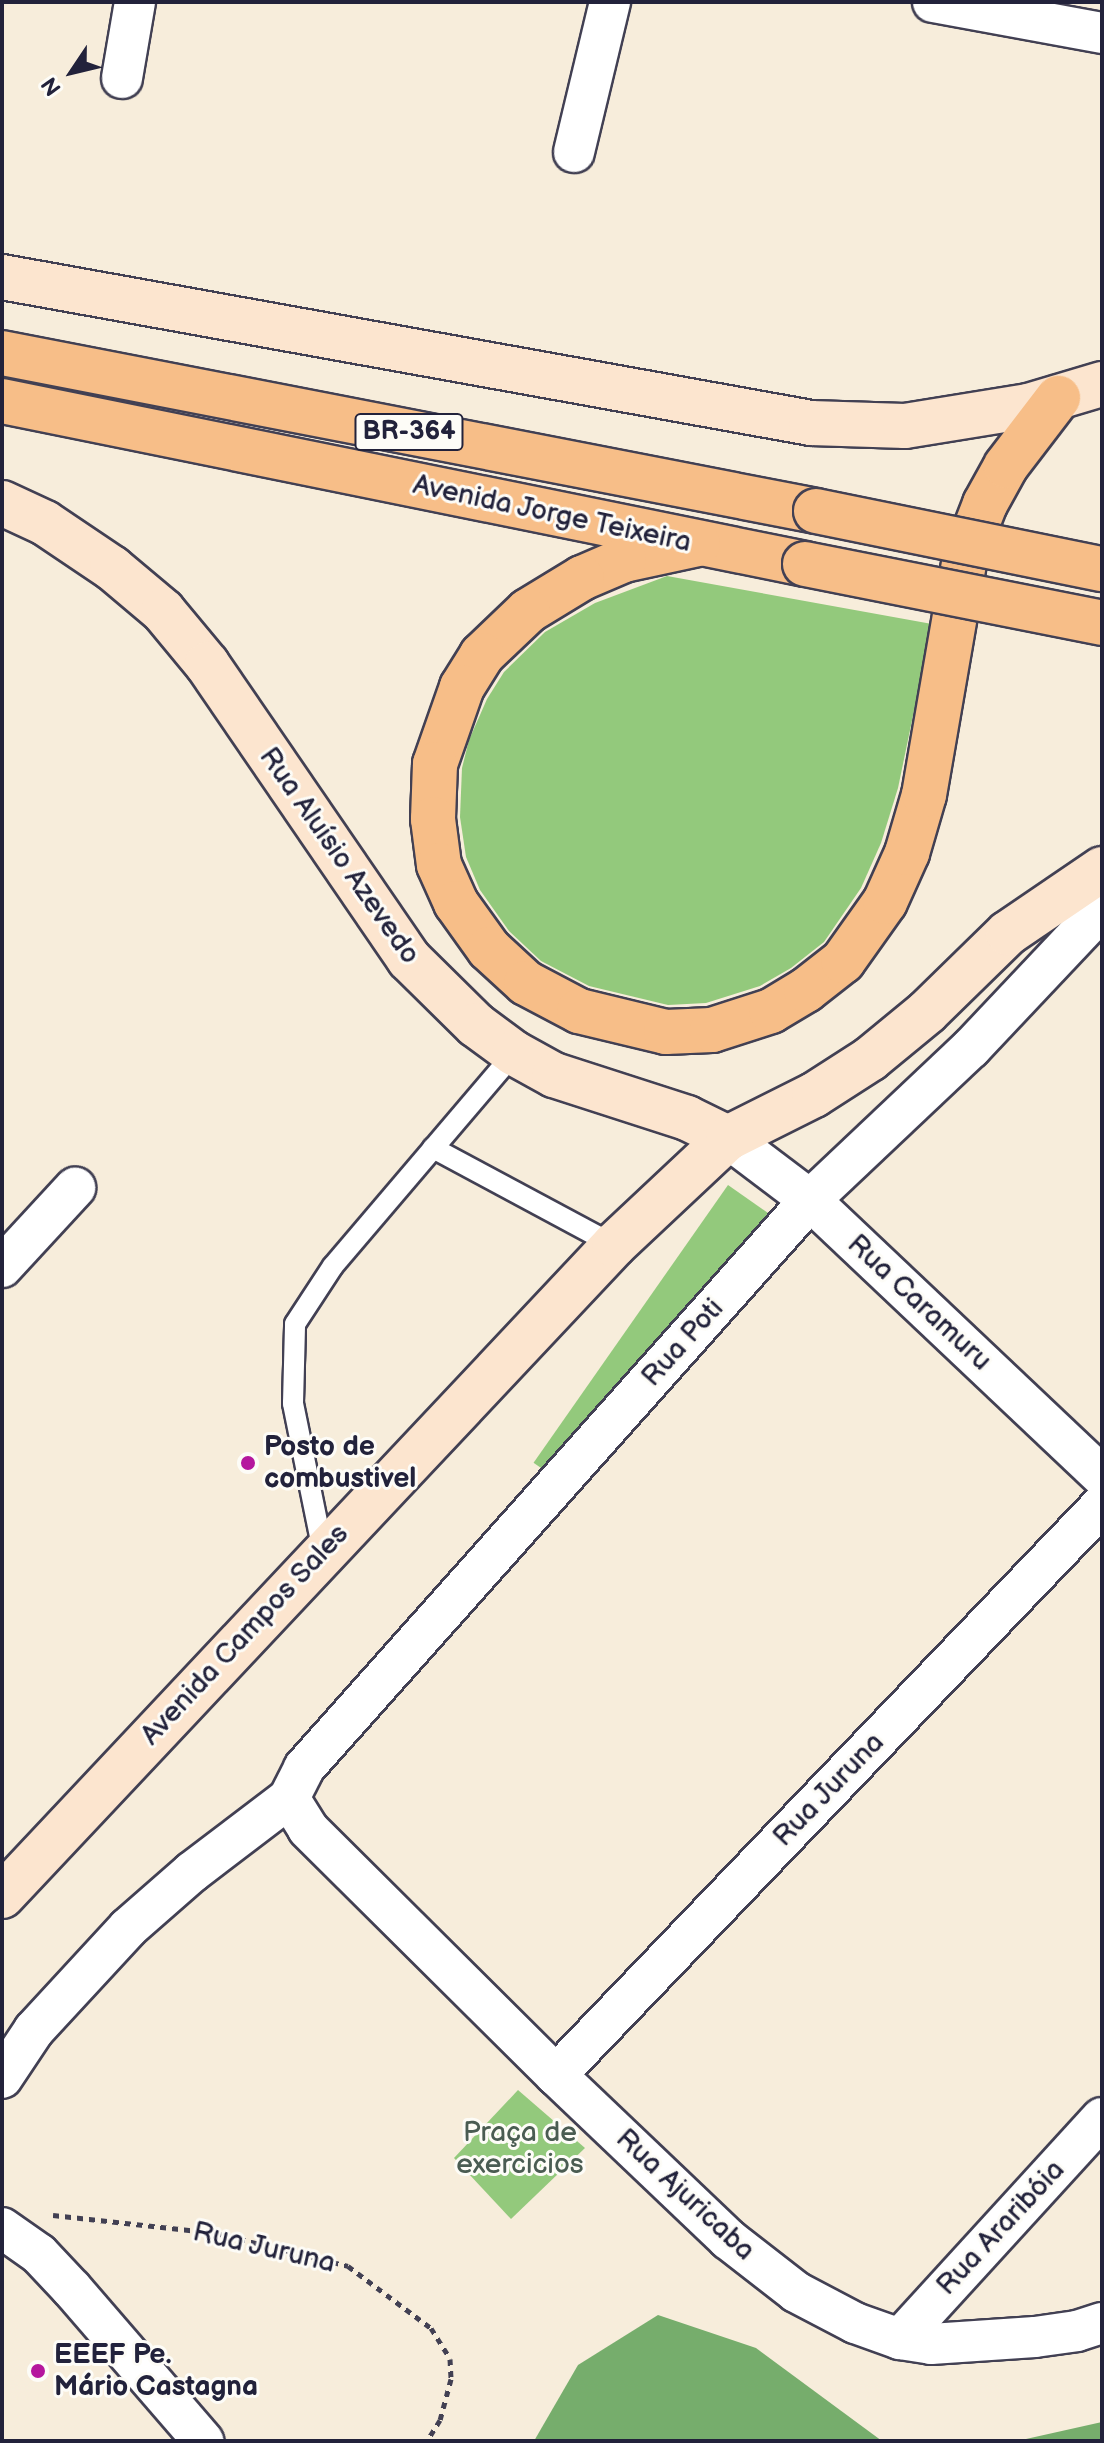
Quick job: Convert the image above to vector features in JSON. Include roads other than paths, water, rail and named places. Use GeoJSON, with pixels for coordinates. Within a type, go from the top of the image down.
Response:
{"type":"FeatureCollection","features":[{"type":"Feature","properties":{"kind":"highway","name":"Avenida Jorge Teixeira"},"geometry":{"type":"LineString","coordinates":[[2,353],[1102,569]]}},
{"type":"Feature","properties":{"kind":"highway"},"geometry":{"type":"LineString","coordinates":[[698,544],[624,560],[582,578],[528,611],[482,655],[462,687],[435,764],[433,819],[439,865],[456,903],[489,949],[526,983],[579,1011],[666,1032],[712,1030],[771,1011],[843,961],[885,902],[907,853],[924,795],[966,553],[985,504],[1006,466],[1058,398]]}},
{"type":"Feature","properties":{"kind":"highway","name":"Avenida Jorge Teixeira"},"geometry":{"type":"LineString","coordinates":[[2,401],[698,544],[1102,623]]}},
{"type":"Feature","properties":{"kind":"main road"},"geometry":{"type":"LineString","coordinates":[[2,277],[811,423],[905,426],[972,417],[1058,398],[1102,384]]}},
{"type":"Feature","properties":{"kind":"main road","name":"Rua Aluísio Azevedo"},"geometry":{"type":"LineString","coordinates":[[2,503],[45,523],[112,568],[163,611],[207,664],[409,959],[476,1025],[514,1053],[554,1075],[687,1118],[728,1138]]}},
{"type":"Feature","properties":{"kind":"main road","name":"Avenida Campos Sales"},"geometry":{"type":"LineString","coordinates":[[2,1896],[323,1551],[614,1245],[728,1138],[814,1095],[870,1059],[927,1012],[1008,933],[1102,869]]}},
{"type":"Feature","properties":{"kind":"street"},"geometry":{"type":"LineString","coordinates":[[122,78],[135,2]]}},
{"type":"Feature","properties":{"kind":"street"},"geometry":{"type":"LineString","coordinates":[[574,152],[610,2]]}},
{"type":"Feature","properties":{"kind":"street"},"geometry":{"type":"LineString","coordinates":[[933,2],[1102,33]]}},
{"type":"Feature","properties":{"kind":"street","name":"Rua Poti"},"geometry":{"type":"LineString","coordinates":[[289,1798],[304,1768],[810,1200],[971,1048],[1102,909]]}},
{"type":"Feature","properties":{"kind":"street","name":"Rua Caramuru"},"geometry":{"type":"LineString","coordinates":[[728,1138],[810,1200],[1102,1476]]}},
{"type":"Feature","properties":{"kind":"street"},"geometry":{"type":"LineString","coordinates":[[2,1267],[75,1188]]}},
{"type":"Feature","properties":{"kind":"street","name":"Rua Juruna"},"geometry":{"type":"LineString","coordinates":[[556,2075],[1102,1505]]}},
{"type":"Feature","properties":{"kind":"street"},"geometry":{"type":"LineString","coordinates":[[2,2078],[34,2030],[128,1928],[192,1872],[289,1798]]}},
{"type":"Feature","properties":{"kind":"street","name":"Rua Ajuricaba"},"geometry":{"type":"LineString","coordinates":[[289,1798],[308,1829],[556,2075],[728,2239],[796,2292],[855,2323],[900,2339],[931,2344],[985,2343],[1077,2331],[1102,2323]]}},
{"type":"Feature","properties":{"kind":"street","name":"Rua Araribóia"},"geometry":{"type":"LineString","coordinates":[[900,2339],[1102,2118]]}},
{"type":"Feature","properties":{"kind":"street"},"geometry":{"type":"LineString","coordinates":[[2,2228],[39,2254],[203,2441]]}},
{"type":"Feature","properties":{"kind":"lane"},"geometry":{"type":"LineString","coordinates":[[323,1551],[293,1403],[295,1324],[333,1266],[514,1053]]}},
{"type":"Feature","properties":{"kind":"lane"},"geometry":{"type":"LineString","coordinates":[[433,1148],[614,1245]]}},
{"type":"Feature","properties":{"kind":"place","name":"Posto de combustivel"},"geometry":{"type":"Point","coordinates":[248,1463]}},
{"type":"Feature","properties":{"kind":"place","name":"EEEF Pe. Mário Castagna"},"geometry":{"type":"Point","coordinates":[38,2371]}},
{"type":"Feature","properties":{"kind":"park label","name":"Praça de exercicios"},"geometry":{"type":"Point","coordinates":[520,2149]}}]}
